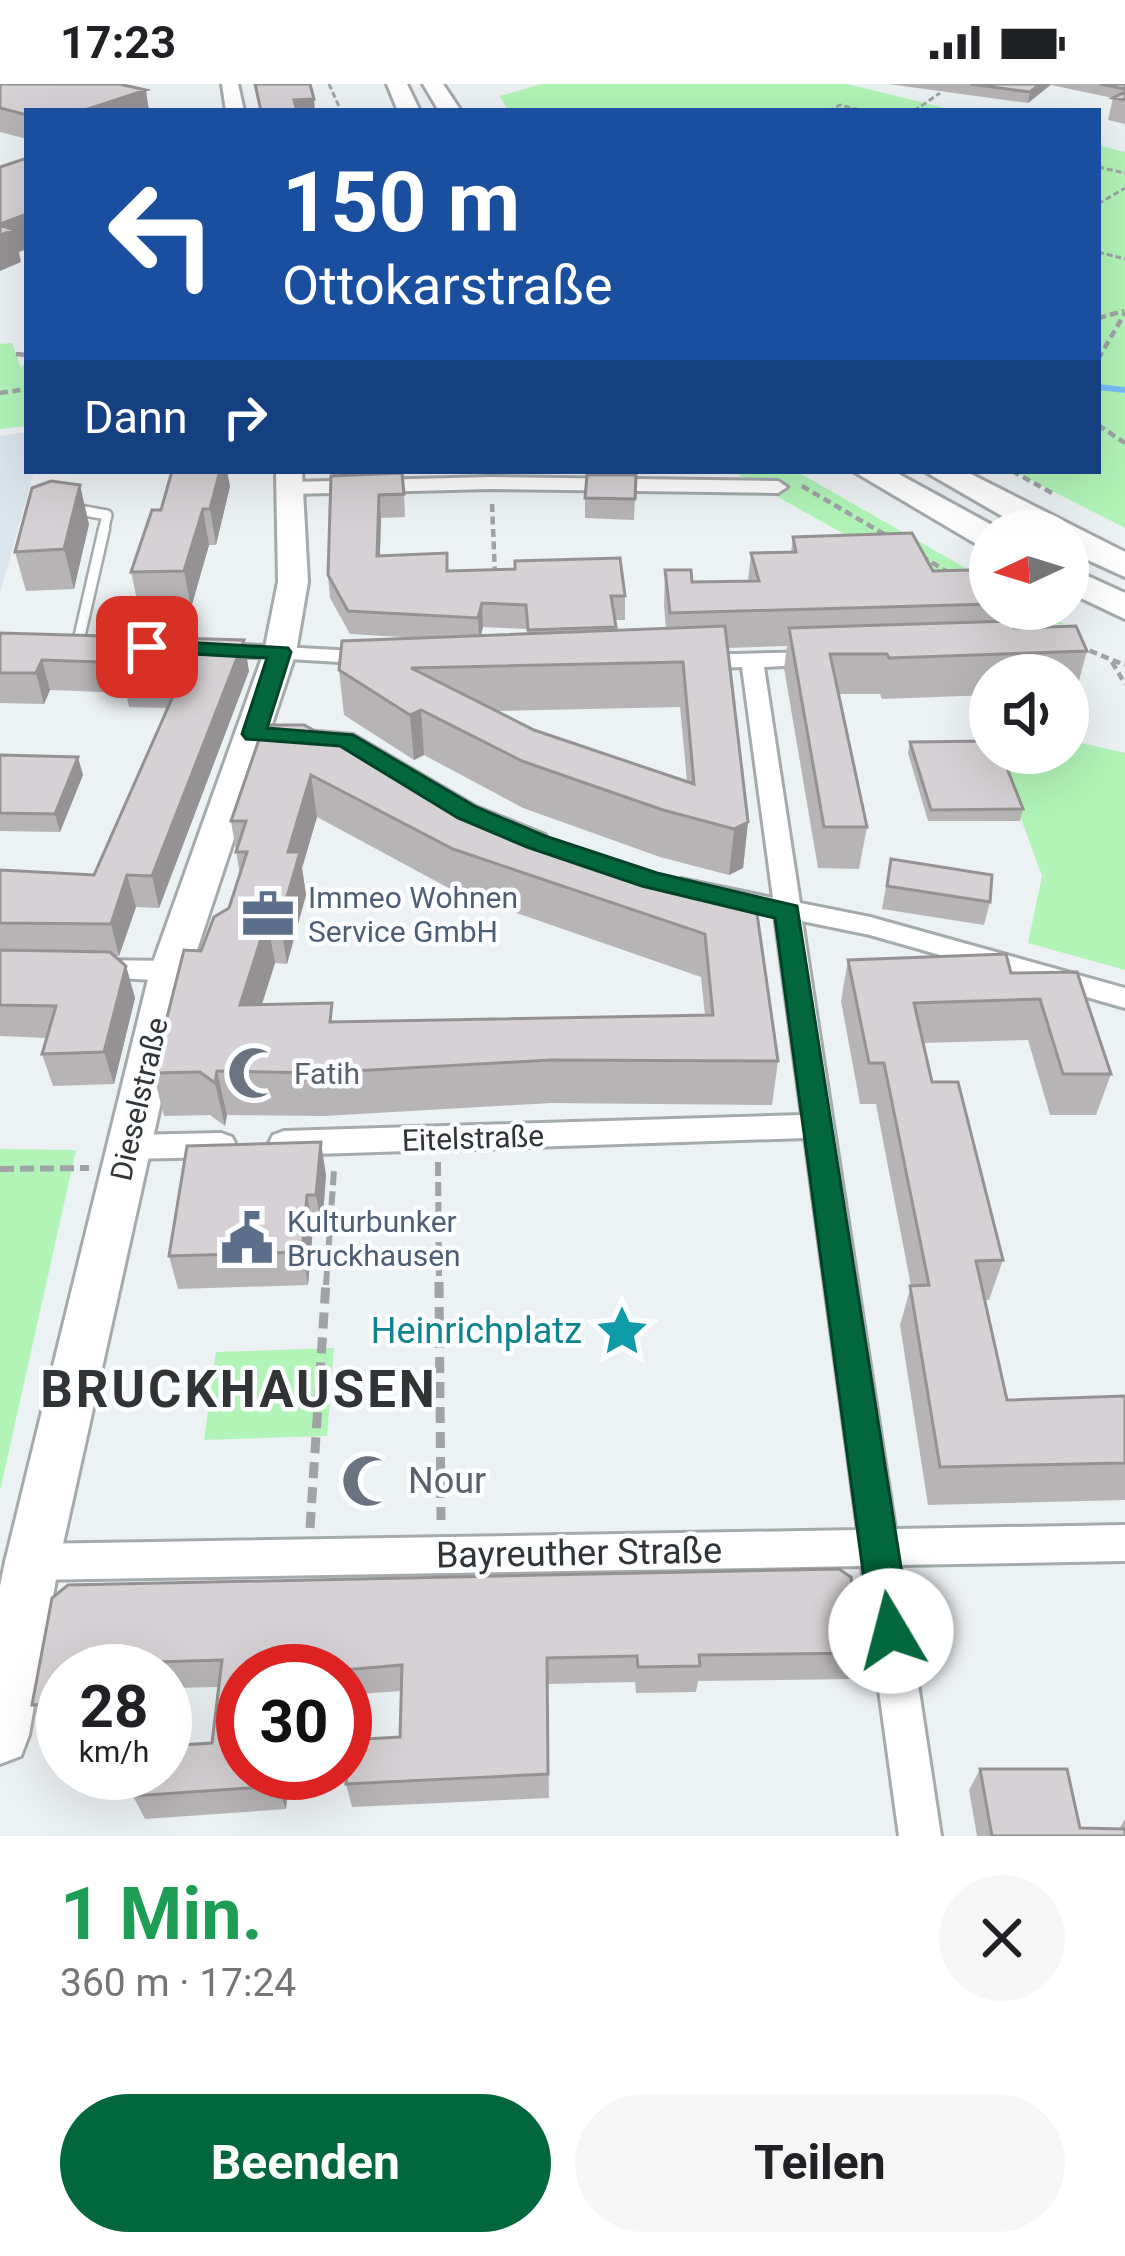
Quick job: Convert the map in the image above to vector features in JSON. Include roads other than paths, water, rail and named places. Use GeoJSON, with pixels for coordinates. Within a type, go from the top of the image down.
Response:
{"type":"FeatureCollection","features":[{"type":"Feature","properties":{"kind":"highway"},"geometry":{"type":"LineString","coordinates":[[874,474],[969,526]]}},
{"type":"Feature","properties":{"kind":"highway"},"geometry":{"type":"LineString","coordinates":[[946,474],[1014,510]]}},
{"type":"Feature","properties":{"kind":"highway"},"geometry":{"type":"LineString","coordinates":[[1089,548],[1125,566]]}},
{"type":"Feature","properties":{"kind":"highway"},"geometry":{"type":"LineString","coordinates":[[1089,589],[1125,608]]}},
{"type":"Feature","properties":{"kind":"street"},"geometry":{"type":"LineString","coordinates":[[291,480],[784,483]]}},
{"type":"Feature","properties":{"kind":"street","name":"Dieselstraße"},"geometry":{"type":"LineString","coordinates":[[0,1735],[32,1562],[170,971],[280,652],[293,582],[291,480]]}},
{"type":"Feature","properties":{"kind":"street"},"geometry":{"type":"LineString","coordinates":[[191,649],[389,659]]}},
{"type":"Feature","properties":{"kind":"street"},"geometry":{"type":"LineString","coordinates":[[659,663],[840,658]]}},
{"type":"Feature","properties":{"kind":"street"},"geometry":{"type":"LineString","coordinates":[[752,661],[920,1836]]}},
{"type":"Feature","properties":{"kind":"street"},"geometry":{"type":"LineString","coordinates":[[254,734],[345,740],[467,812],[555,848]]}},
{"type":"Feature","properties":{"kind":"street"},"geometry":{"type":"LineString","coordinates":[[651,880],[870,926],[1125,998]]}},
{"type":"Feature","properties":{"kind":"street"},"geometry":{"type":"LineString","coordinates":[[64,969],[170,971]]}},
{"type":"Feature","properties":{"kind":"street","name":"Eitelstraße"},"geometry":{"type":"LineString","coordinates":[[125,1157],[336,1142],[819,1126]]}},
{"type":"Feature","properties":{"kind":"street","name":"Bayreuther Straße"},"geometry":{"type":"LineString","coordinates":[[32,1562],[1125,1543]]}},
{"type":"Feature","properties":{"kind":"lane"},"geometry":{"type":"LineString","coordinates":[[58,508],[92,508],[106,515],[78,647]]}},
{"type":"Feature","properties":{"kind":"waterway"},"geometry":{"type":"LineString","coordinates":[[1101,387],[1125,390]]}},
{"type":"Feature","properties":{"kind":"place","name":"Immeo Wohnen Service GmbH"},"geometry":{"type":"Point","coordinates":[268,914]}},
{"type":"Feature","properties":{"kind":"place","name":"Fatih"},"geometry":{"type":"Point","coordinates":[254,1073]}},
{"type":"Feature","properties":{"kind":"place","name":"Kulturbunker Bruckhausen"},"geometry":{"type":"Point","coordinates":[247,1238]}},
{"type":"Feature","properties":{"kind":"place","name":"Heinrichplatz"},"geometry":{"type":"Point","coordinates":[622,1331]}},
{"type":"Feature","properties":{"kind":"place","name":"Nour"},"geometry":{"type":"Point","coordinates":[368,1481]}},
{"type":"Feature","properties":{"kind":"district","name":"BRUCKHAUSEN"},"geometry":{"type":"Point","coordinates":[239,1389]}}]}
